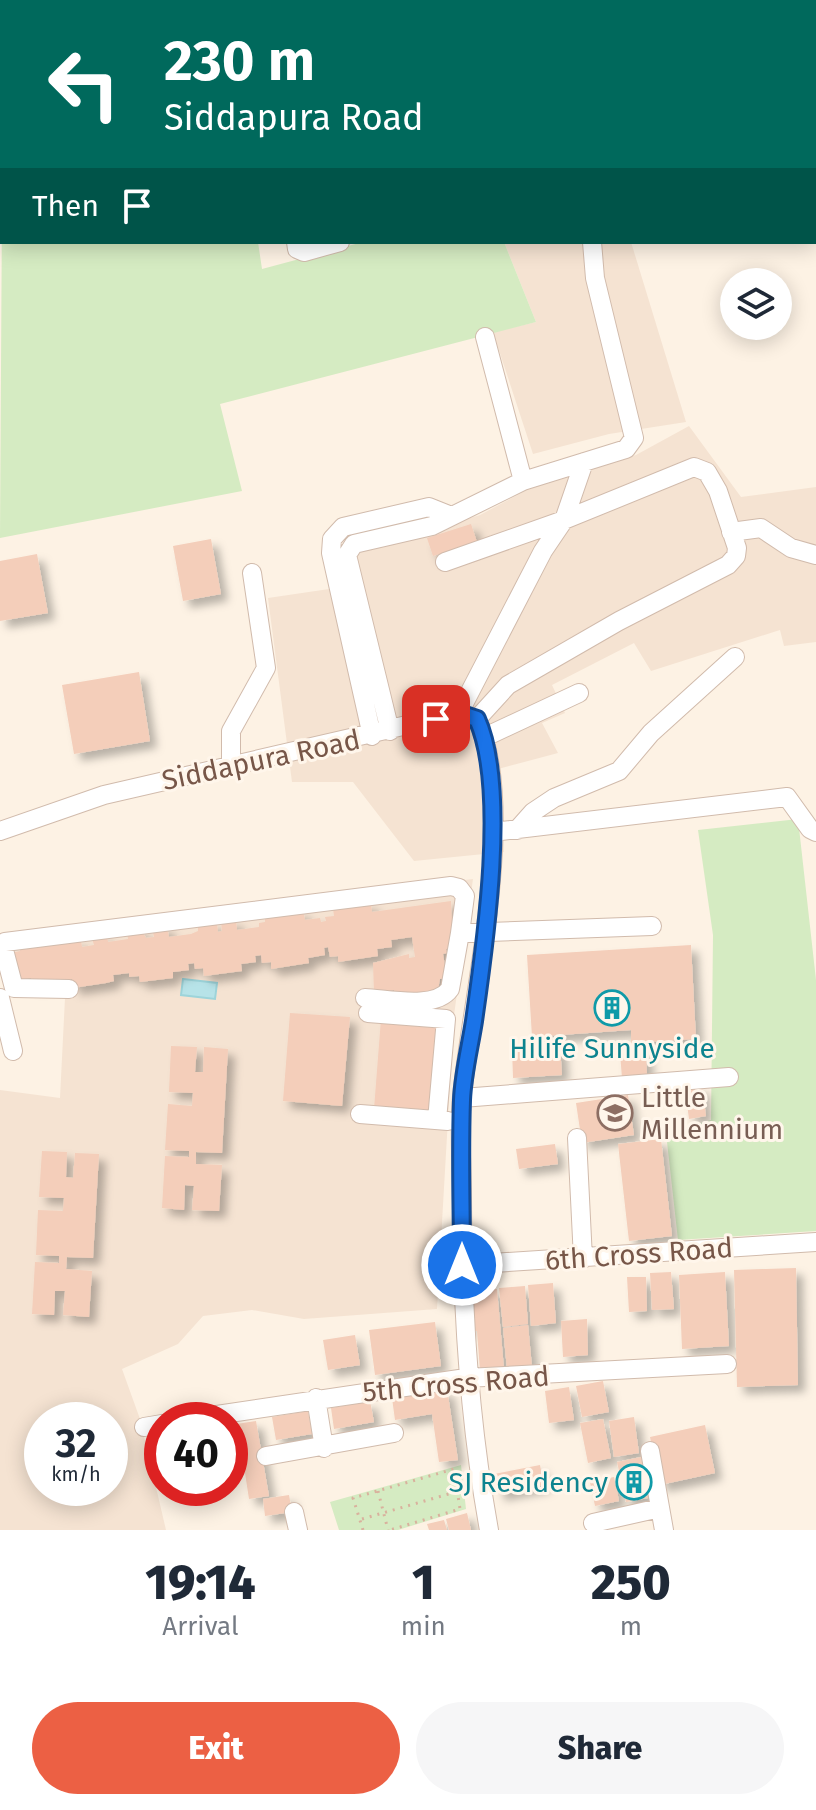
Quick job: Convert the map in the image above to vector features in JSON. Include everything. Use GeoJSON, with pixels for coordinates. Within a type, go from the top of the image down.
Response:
{"type":"FeatureCollection","features":[{"type":"Feature","properties":{"kind":"street"},"geometry":{"type":"LineString","coordinates":[[296,244],[297,249],[304,252],[333,244]]}},
{"type":"Feature","properties":{"kind":"street"},"geometry":{"type":"LineString","coordinates":[[381,733],[347,555],[354,544],[432,526],[523,481],[626,449],[634,438],[595,278],[592,244]]}},
{"type":"Feature","properties":{"kind":"street"},"geometry":{"type":"LineString","coordinates":[[485,337],[523,481]]}},
{"type":"Feature","properties":{"kind":"street"},"geometry":{"type":"LineString","coordinates":[[468,716],[543,551],[564,520],[584,462]]}},
{"type":"Feature","properties":{"kind":"street"},"geometry":{"type":"LineString","coordinates":[[445,562],[564,520],[694,467],[707,472],[731,532],[736,556],[728,565],[619,621],[508,685],[468,716]]}},
{"type":"Feature","properties":{"kind":"street"},"geometry":{"type":"LineString","coordinates":[[731,532],[761,528],[791,548],[816,555]]}},
{"type":"Feature","properties":{"kind":"street"},"geometry":{"type":"LineString","coordinates":[[231,765],[231,731],[266,668],[252,573]]}},
{"type":"Feature","properties":{"kind":"street"},"geometry":{"type":"LineString","coordinates":[[517,830],[533,812],[554,798],[619,771],[651,733],[735,657]]}},
{"type":"Feature","properties":{"kind":"street"},"geometry":{"type":"LineString","coordinates":[[485,737],[579,693]]}},
{"type":"Feature","properties":{"kind":"street"},"geometry":{"type":"LineString","coordinates":[[468,716],[485,737],[493,832],[462,1098],[466,1378],[489,1530]]}},
{"type":"Feature","properties":{"kind":"street","name":"Siddapura Road"},"geometry":{"type":"LineString","coordinates":[[0,831],[104,795],[468,716]]}},
{"type":"Feature","properties":{"kind":"street"},"geometry":{"type":"LineString","coordinates":[[493,832],[787,797],[810,829],[816,832]]}},
{"type":"Feature","properties":{"kind":"street"},"geometry":{"type":"LineString","coordinates":[[69,989],[14,988],[5,942],[451,886],[459,888],[465,896],[450,989],[445,996],[367,1005],[446,1019],[437,1120]]}},
{"type":"Feature","properties":{"kind":"street"},"geometry":{"type":"LineString","coordinates":[[460,933],[652,926]]}},
{"type":"Feature","properties":{"kind":"street"},"geometry":{"type":"LineString","coordinates":[[0,998],[13,1051]]}},
{"type":"Feature","properties":{"kind":"street"},"geometry":{"type":"LineString","coordinates":[[462,1098],[729,1077]]}},
{"type":"Feature","properties":{"kind":"street"},"geometry":{"type":"LineString","coordinates":[[360,1114],[462,1122]]}},
{"type":"Feature","properties":{"kind":"street"},"geometry":{"type":"LineString","coordinates":[[577,1138],[583,1259]]}},
{"type":"Feature","properties":{"kind":"street","name":"6th Cross Road"},"geometry":{"type":"LineString","coordinates":[[462,1265],[816,1242]]}},
{"type":"Feature","properties":{"kind":"street","name":"5th Cross Road"},"geometry":{"type":"LineString","coordinates":[[248,1409],[466,1378],[727,1364]]}},
{"type":"Feature","properties":{"kind":"street"},"geometry":{"type":"LineString","coordinates":[[316,1398],[324,1448]]}},
{"type":"Feature","properties":{"kind":"street"},"geometry":{"type":"LineString","coordinates":[[266,1456],[394,1433]]}},
{"type":"Feature","properties":{"kind":"street"},"geometry":{"type":"LineString","coordinates":[[650,1451],[664,1530]]}},
{"type":"Feature","properties":{"kind":"street"},"geometry":{"type":"LineString","coordinates":[[593,1523],[660,1508]]}},
{"type":"Feature","properties":{"kind":"path"},"geometry":{"type":"LineString","coordinates":[[363,1530],[353,1498],[454,1469],[460,1509],[389,1530],[378,1491]]}},
{"type":"Feature","properties":{"kind":"path"},"geometry":{"type":"LineString","coordinates":[[360,1520],[458,1491]]}},
{"type":"Feature","properties":{"kind":"shaded area"},"geometry":{"type":"Polygon","coordinates":[[[505,244],[632,244],[686,422],[609,434],[533,454],[493,332],[536,322],[505,244]]]}},
{"type":"Feature","properties":{"kind":"shaded area"},"geometry":{"type":"Polygon","coordinates":[[[689,426],[741,497],[816,487],[816,642],[784,646],[780,630],[651,671],[634,643],[552,685],[565,713],[542,723],[558,753],[498,769],[504,852],[414,861],[353,782],[292,782],[268,598],[363,584],[356,553],[480,515],[538,484],[636,455],[689,426]]]}},
{"type":"Feature","properties":{"kind":"shaded area"},"geometry":{"type":"Polygon","coordinates":[[[473,879],[454,1015],[437,1309],[304,1319],[252,1310],[203,1316],[178,1344],[122,1369],[144,1436],[144,1506],[160,1506],[166,1530],[0,1530],[0,1090],[60,1098],[65,998],[12,993],[0,937],[473,879]]]}},
{"type":"Feature","properties":{"kind":"green space"},"geometry":{"type":"Polygon","coordinates":[[[2,244],[258,244],[262,269],[356,244],[505,244],[536,322],[220,404],[242,491],[0,538],[2,244]]]}},
{"type":"Feature","properties":{"kind":"green space"},"geometry":{"type":"Polygon","coordinates":[[[798,819],[816,980],[816,1231],[678,1240],[666,1133],[711,1120],[713,935],[698,830],[798,819]]]}},
{"type":"Feature","properties":{"kind":"green space"},"geometry":{"type":"Polygon","coordinates":[[[461,1465],[466,1509],[398,1530],[339,1530],[330,1502],[461,1465]]]}},
{"type":"Feature","properties":{"kind":"water"},"geometry":{"type":"Polygon","coordinates":[[[183,979],[217,983],[215,999],[181,995],[183,979]]]}},
{"type":"Feature","properties":{"kind":"building"},"geometry":{"type":"Polygon","coordinates":[[[471,524],[477,542],[433,556],[427,538],[471,524]]]}},
{"type":"Feature","properties":{"kind":"building"},"geometry":{"type":"Polygon","coordinates":[[[211,539],[221,594],[183,601],[173,546],[211,539]]]}},
{"type":"Feature","properties":{"kind":"building"},"geometry":{"type":"Polygon","coordinates":[[[37,554],[48,613],[0,621],[0,561],[37,554]]]}},
{"type":"Feature","properties":{"kind":"building"},"geometry":{"type":"Polygon","coordinates":[[[139,672],[150,741],[74,754],[62,685],[139,672]]]}},
{"type":"Feature","properties":{"kind":"building"},"geometry":{"type":"Polygon","coordinates":[[[451,901],[453,948],[446,949],[447,953],[443,954],[447,978],[440,979],[438,990],[395,996],[394,990],[374,993],[373,963],[409,954],[409,958],[415,957],[412,937],[391,940],[392,947],[377,949],[378,956],[338,962],[338,956],[330,957],[328,947],[324,948],[325,955],[308,958],[309,963],[271,969],[271,962],[262,963],[261,955],[255,956],[256,962],[241,964],[242,971],[204,976],[203,968],[195,969],[194,963],[188,964],[189,970],[173,972],[173,978],[140,982],[139,976],[129,977],[129,973],[113,975],[114,981],[73,988],[72,979],[32,985],[31,978],[15,980],[11,953],[20,951],[19,946],[81,941],[82,947],[94,945],[92,938],[107,936],[108,942],[128,939],[127,931],[141,929],[146,938],[154,937],[152,928],[167,926],[169,937],[191,934],[198,931],[198,925],[217,923],[218,932],[222,931],[221,922],[236,920],[237,930],[259,927],[259,923],[265,922],[265,916],[303,911],[305,920],[320,918],[321,922],[326,921],[325,917],[334,916],[333,908],[371,903],[372,912],[451,901]]]}},
{"type":"Feature","properties":{"kind":"building","name":"Hilife Sunnyside"},"geometry":{"type":"Polygon","coordinates":[[[691,945],[696,1039],[631,1043],[631,1030],[532,1037],[527,955],[691,945]]]}},
{"type":"Feature","properties":{"kind":"building"},"geometry":{"type":"Polygon","coordinates":[[[290,1013],[350,1017],[342,1106],[283,1101],[290,1013]]]}},
{"type":"Feature","properties":{"kind":"building"},"geometry":{"type":"Polygon","coordinates":[[[381,1019],[439,1022],[433,1112],[374,1109],[381,1019]]]}},
{"type":"Feature","properties":{"kind":"building"},"geometry":{"type":"Polygon","coordinates":[[[171,1046],[197,1047],[195,1072],[203,1072],[204,1047],[228,1049],[222,1153],[196,1152],[196,1164],[222,1165],[219,1211],[192,1210],[194,1186],[185,1185],[184,1210],[162,1208],[165,1156],[189,1157],[189,1151],[165,1150],[168,1104],[192,1106],[193,1093],[169,1092],[171,1046]]]}},
{"type":"Feature","properties":{"kind":"building"},"geometry":{"type":"Polygon","coordinates":[[[560,1046],[562,1075],[513,1078],[512,1049],[560,1046]]]}},
{"type":"Feature","properties":{"kind":"building"},"geometry":{"type":"Polygon","coordinates":[[[646,1051],[647,1076],[622,1078],[620,1053],[646,1051]]]}},
{"type":"Feature","properties":{"kind":"building"},"geometry":{"type":"Polygon","coordinates":[[[702,1086],[706,1116],[689,1119],[685,1089],[702,1086]]]}},
{"type":"Feature","properties":{"kind":"building"},"geometry":{"type":"Polygon","coordinates":[[[628,1095],[634,1135],[582,1143],[576,1103],[628,1095]]]}},
{"type":"Feature","properties":{"kind":"building"},"geometry":{"type":"Polygon","coordinates":[[[661,1139],[672,1236],[629,1241],[618,1144],[661,1139]]]}},
{"type":"Feature","properties":{"kind":"building"},"geometry":{"type":"Polygon","coordinates":[[[555,1144],[558,1164],[519,1169],[516,1149],[555,1144]]]}},
{"type":"Feature","properties":{"kind":"building"},"geometry":{"type":"Polygon","coordinates":[[[42,1151],[67,1152],[66,1177],[73,1178],[75,1153],[99,1154],[93,1258],[67,1257],[66,1269],[92,1271],[89,1317],[63,1315],[65,1291],[55,1291],[54,1315],[32,1314],[35,1262],[59,1263],[59,1256],[36,1255],[38,1210],[63,1211],[64,1198],[39,1197],[42,1151]]]}},
{"type":"Feature","properties":{"kind":"building"},"geometry":{"type":"Polygon","coordinates":[[[796,1268],[798,1385],[737,1387],[734,1270],[796,1268]]]}},
{"type":"Feature","properties":{"kind":"building"},"geometry":{"type":"Polygon","coordinates":[[[671,1272],[674,1309],[652,1310],[650,1273],[671,1272]]]}},
{"type":"Feature","properties":{"kind":"building"},"geometry":{"type":"Polygon","coordinates":[[[725,1272],[729,1346],[682,1349],[679,1275],[725,1272]]]}},
{"type":"Feature","properties":{"kind":"building"},"geometry":{"type":"Polygon","coordinates":[[[627,1277],[646,1277],[647,1311],[629,1312],[627,1277]]]}},
{"type":"Feature","properties":{"kind":"building"},"geometry":{"type":"Polygon","coordinates":[[[553,1283],[556,1323],[531,1326],[528,1285],[553,1283]]]}},
{"type":"Feature","properties":{"kind":"building"},"geometry":{"type":"Polygon","coordinates":[[[525,1286],[528,1324],[503,1327],[499,1288],[525,1286]]]}},
{"type":"Feature","properties":{"kind":"building"},"geometry":{"type":"Polygon","coordinates":[[[497,1289],[504,1369],[480,1371],[477,1331],[471,1331],[468,1291],[497,1289]]]}},
{"type":"Feature","properties":{"kind":"building"},"geometry":{"type":"Polygon","coordinates":[[[587,1319],[588,1355],[563,1357],[561,1321],[587,1319]]]}},
{"type":"Feature","properties":{"kind":"building"},"geometry":{"type":"Polygon","coordinates":[[[435,1322],[441,1366],[375,1375],[369,1330],[435,1322]]]}},
{"type":"Feature","properties":{"kind":"building"},"geometry":{"type":"Polygon","coordinates":[[[528,1325],[532,1367],[507,1369],[503,1328],[528,1325]]]}},
{"type":"Feature","properties":{"kind":"building"},"geometry":{"type":"Polygon","coordinates":[[[355,1335],[360,1365],[328,1370],[323,1340],[355,1335]]]}},
{"type":"Feature","properties":{"kind":"building"},"geometry":{"type":"Polygon","coordinates":[[[603,1381],[609,1412],[582,1417],[576,1386],[603,1381]]]}},
{"type":"Feature","properties":{"kind":"building"},"geometry":{"type":"Polygon","coordinates":[[[569,1387],[574,1420],[549,1423],[545,1391],[569,1387]]]}},
{"type":"Feature","properties":{"kind":"building"},"geometry":{"type":"Polygon","coordinates":[[[447,1389],[458,1460],[439,1462],[432,1414],[395,1420],[392,1398],[447,1389]]]}},
{"type":"Feature","properties":{"kind":"building"},"geometry":{"type":"Polygon","coordinates":[[[370,1401],[374,1422],[334,1429],[331,1408],[370,1401]]]}},
{"type":"Feature","properties":{"kind":"building"},"geometry":{"type":"Polygon","coordinates":[[[308,1411],[312,1434],[276,1440],[272,1417],[308,1411]]]}},
{"type":"Feature","properties":{"kind":"building"},"geometry":{"type":"Polygon","coordinates":[[[634,1417],[639,1453],[614,1457],[609,1421],[634,1417]]]}},
{"type":"Feature","properties":{"kind":"building"},"geometry":{"type":"Polygon","coordinates":[[[603,1419],[611,1458],[588,1463],[580,1423],[603,1419]]]}},
{"type":"Feature","properties":{"kind":"building"},"geometry":{"type":"Polygon","coordinates":[[[256,1421],[269,1496],[249,1499],[248,1492],[248,1422],[256,1421]]]}},
{"type":"Feature","properties":{"kind":"building"},"geometry":{"type":"Polygon","coordinates":[[[705,1425],[715,1473],[660,1485],[650,1437],[705,1425]]]}},
{"type":"Feature","properties":{"kind":"building","name":"SJ Residency"},"geometry":{"type":"Polygon","coordinates":[[[641,1457],[648,1498],[626,1502],[617,1462],[641,1457]]]}},
{"type":"Feature","properties":{"kind":"building"},"geometry":{"type":"Polygon","coordinates":[[[540,1465],[544,1485],[498,1494],[494,1474],[540,1465]]]}},
{"type":"Feature","properties":{"kind":"building"},"geometry":{"type":"Polygon","coordinates":[[[614,1477],[619,1501],[595,1506],[590,1482],[614,1477]]]}},
{"type":"Feature","properties":{"kind":"building"},"geometry":{"type":"Polygon","coordinates":[[[289,1495],[292,1512],[265,1516],[263,1499],[289,1495]]]}},
{"type":"Feature","properties":{"kind":"building"},"geometry":{"type":"Polygon","coordinates":[[[467,1513],[471,1530],[449,1530],[446,1519],[467,1513]]]}},
{"type":"Feature","properties":{"kind":"building"},"geometry":{"type":"Polygon","coordinates":[[[444,1520],[447,1530],[429,1530],[427,1524],[444,1520]]]}},
{"type":"Feature","properties":{"kind":"place","name":"Hilife Sunnyside"},"geometry":{"type":"Point","coordinates":[612,1008]}},
{"type":"Feature","properties":{"kind":"place","name":"Little Millennium"},"geometry":{"type":"Point","coordinates":[615,1113]}},
{"type":"Feature","properties":{"kind":"place","name":"SJ Residency"},"geometry":{"type":"Point","coordinates":[634,1482]}},
{"type":"Feature","properties":{"kind":"route"},"geometry":{"type":"LineString","coordinates":[[436,719],[459,713],[477,719],[485,737],[491,781],[493,832],[476,1009],[462,1098],[462,1265]]}}]}
